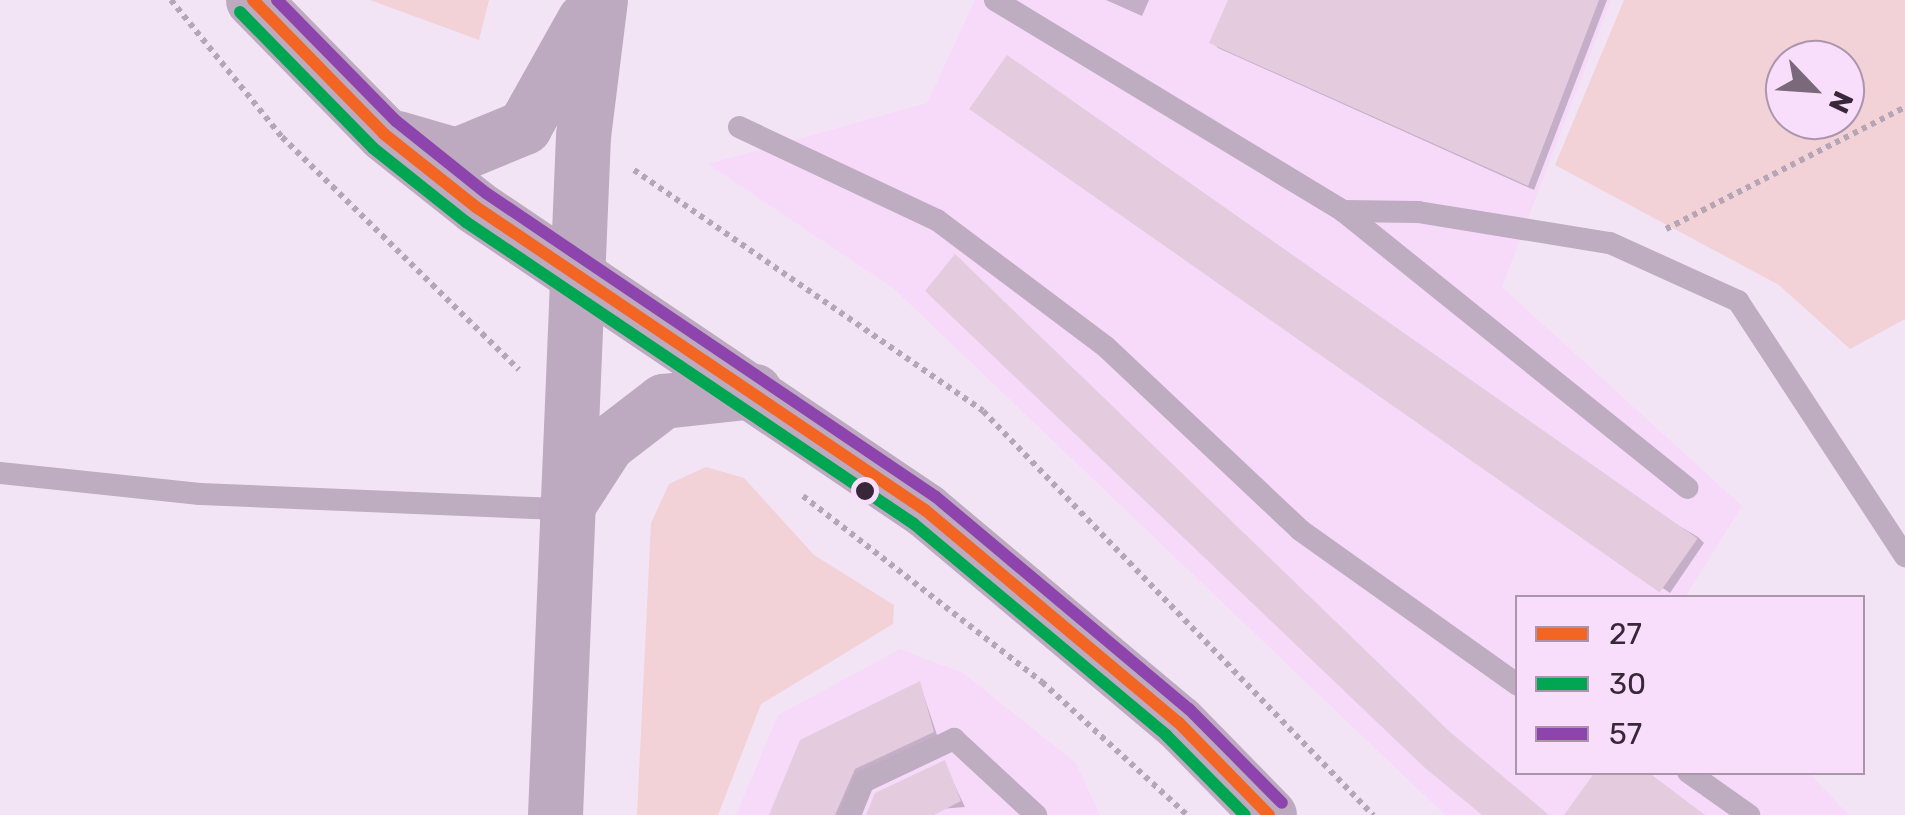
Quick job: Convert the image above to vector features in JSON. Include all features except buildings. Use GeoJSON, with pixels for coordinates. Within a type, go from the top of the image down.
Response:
{"type":"FeatureCollection","features":[{"type":"Feature","properties":{"kind":"street"},"geometry":{"type":"LineString","coordinates":[[253,0],[384,134],[577,273],[925,510],[1178,722],[1269,815]]}},
{"type":"Feature","properties":{"kind":"street"},"geometry":{"type":"LineString","coordinates":[[384,134],[456,155],[524,127],[566,64],[592,0]]}},
{"type":"Feature","properties":{"kind":"street"},"geometry":{"type":"LineString","coordinates":[[555,815],[568,396],[583,136],[600,0]]}},
{"type":"Feature","properties":{"kind":"street"},"geometry":{"type":"LineString","coordinates":[[565,509],[607,444],[663,401],[754,392]]}},
{"type":"Feature","properties":{"kind":"lane"},"geometry":{"type":"LineString","coordinates":[[995,0],[1343,211],[1687,488]]}},
{"type":"Feature","properties":{"kind":"lane"},"geometry":{"type":"LineString","coordinates":[[739,127],[936,220],[1106,346],[1300,530],[1515,683]]}},
{"type":"Feature","properties":{"kind":"lane"},"geometry":{"type":"LineString","coordinates":[[1343,211],[1418,212],[1610,242],[1738,301],[1905,556]]}},
{"type":"Feature","properties":{"kind":"lane"},"geometry":{"type":"LineString","coordinates":[[0,473],[200,494],[565,509]]}},
{"type":"Feature","properties":{"kind":"lane"},"geometry":{"type":"LineString","coordinates":[[850,815],[863,782],[954,739],[1028,812]]}},
{"type":"Feature","properties":{"kind":"lane"},"geometry":{"type":"LineString","coordinates":[[1692,775],[1749,815]]}},
{"type":"Feature","properties":{"kind":"path"},"geometry":{"type":"LineString","coordinates":[[171,0],[282,138],[518,370],[568,396]]}},
{"type":"Feature","properties":{"kind":"path"},"geometry":{"type":"LineString","coordinates":[[1610,242],[1672,228],[1905,107]]}},
{"type":"Feature","properties":{"kind":"path"},"geometry":{"type":"LineString","coordinates":[[583,136],[983,410],[1374,815]]}},
{"type":"Feature","properties":{"kind":"path"},"geometry":{"type":"LineString","coordinates":[[796,491],[1042,682],[1187,815]]}},
{"type":"Feature","properties":{"kind":"shaded area"},"geometry":{"type":"Polygon","coordinates":[[[370,0],[489,0],[479,40],[370,0]]]}},
{"type":"Feature","properties":{"kind":"shaded area"},"geometry":{"type":"Polygon","coordinates":[[[975,0],[1611,0],[1502,287],[1742,506],[1686,595],[1515,595],[1515,775],[1811,775],[1849,815],[1445,815],[893,288],[708,164],[927,103],[975,0]]]}},
{"type":"Feature","properties":{"kind":"shaded area"},"geometry":{"type":"Polygon","coordinates":[[[1624,0],[1905,0],[1905,319],[1850,349],[1779,285],[1555,165],[1624,0]]]}},
{"type":"Feature","properties":{"kind":"shaded area"},"geometry":{"type":"Polygon","coordinates":[[[706,467],[744,478],[814,555],[894,605],[893,624],[761,704],[718,815],[637,815],[651,523],[669,484],[706,467]]]}},
{"type":"Feature","properties":{"kind":"shaded area"},"geometry":{"type":"Polygon","coordinates":[[[900,649],[963,673],[1076,763],[1100,815],[736,815],[778,715],[900,649]]]}},
{"type":"Feature","properties":{"kind":"transit line","name":"27"},"geometry":{"type":"LineString","coordinates":[[253,0],[384,134],[476,207],[925,510],[1178,722],[1269,815]]}},
{"type":"Feature","properties":{"kind":"transit line","name":"57"},"geometry":{"type":"LineString","coordinates":[[277,0],[396,121],[486,193],[936,497],[1189,709],[1282,803]]}},
{"type":"Feature","properties":{"kind":"transit line","name":"30"},"geometry":{"type":"LineString","coordinates":[[240,12],[373,148],[466,222],[914,524],[1166,735],[1245,815]]}}]}
